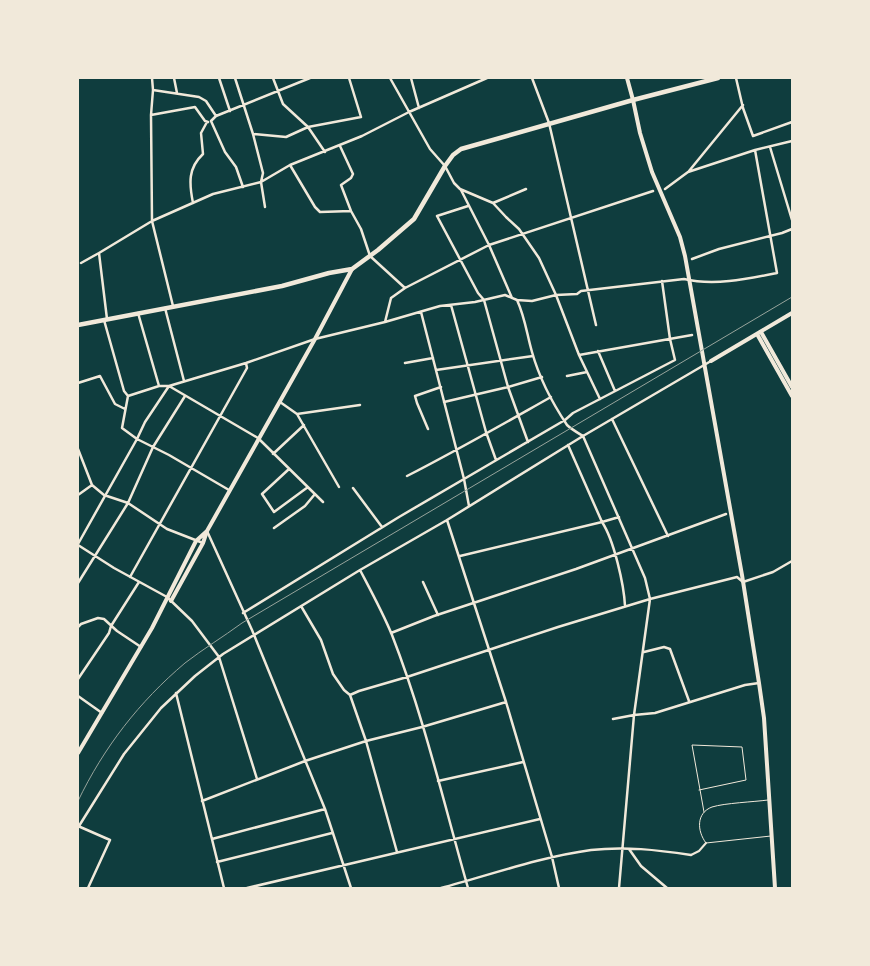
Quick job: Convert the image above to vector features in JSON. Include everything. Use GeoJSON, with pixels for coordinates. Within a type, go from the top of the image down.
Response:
{"type":"FeatureCollection","features":[{"type":"Feature","properties":{"kind":"highway"},"geometry":{"type":"LineString","coordinates":[[78,325],[282,286],[329,273],[352,269],[414,219],[445,166],[453,155],[461,149],[718,78]]}},
{"type":"Feature","properties":{"kind":"main road"},"geometry":{"type":"LineString","coordinates":[[627,78],[640,133],[652,172],[680,237],[685,256],[744,582],[764,718],[775,888]]}},
{"type":"Feature","properties":{"kind":"main road"},"geometry":{"type":"LineString","coordinates":[[171,602],[229,490],[315,339],[352,269]]}},
{"type":"Feature","properties":{"kind":"main road"},"geometry":{"type":"LineString","coordinates":[[711,361],[792,313]]}},
{"type":"Feature","properties":{"kind":"main road"},"geometry":{"type":"LineString","coordinates":[[759,333],[792,387]]}},
{"type":"Feature","properties":{"kind":"main road"},"geometry":{"type":"LineString","coordinates":[[759,333],[792,396]]}},
{"type":"Feature","properties":{"kind":"main road"},"geometry":{"type":"LineString","coordinates":[[78,753],[152,628],[196,541],[207,531]]}},
{"type":"Feature","properties":{"kind":"street"},"geometry":{"type":"LineString","coordinates":[[152,78],[152,221],[174,307]]}},
{"type":"Feature","properties":{"kind":"street"},"geometry":{"type":"LineString","coordinates":[[174,78],[177,93]]}},
{"type":"Feature","properties":{"kind":"street"},"geometry":{"type":"LineString","coordinates":[[219,78],[230,110]]}},
{"type":"Feature","properties":{"kind":"street"},"geometry":{"type":"LineString","coordinates":[[235,78],[263,173],[261,182],[265,207]]}},
{"type":"Feature","properties":{"kind":"street"},"geometry":{"type":"LineString","coordinates":[[273,78],[283,104],[308,127],[326,152]]}},
{"type":"Feature","properties":{"kind":"street"},"geometry":{"type":"LineString","coordinates":[[193,203],[190,186],[193,165],[203,154],[201,133],[207,122],[230,110],[310,78]]}},
{"type":"Feature","properties":{"kind":"street"},"geometry":{"type":"LineString","coordinates":[[253,134],[286,137],[308,127],[361,117],[349,78]]}},
{"type":"Feature","properties":{"kind":"street"},"geometry":{"type":"LineString","coordinates":[[390,78],[430,149],[445,166],[454,183],[460,189],[489,245],[512,298]]}},
{"type":"Feature","properties":{"kind":"street"},"geometry":{"type":"LineString","coordinates":[[411,78],[419,108]]}},
{"type":"Feature","properties":{"kind":"street"},"geometry":{"type":"LineString","coordinates":[[81,264],[152,221],[213,194],[261,182],[290,164],[340,146],[409,112],[487,78]]}},
{"type":"Feature","properties":{"kind":"street"},"geometry":{"type":"LineString","coordinates":[[532,78],[549,124],[596,325]]}},
{"type":"Feature","properties":{"kind":"street"},"geometry":{"type":"LineString","coordinates":[[736,78],[753,136],[792,122]]}},
{"type":"Feature","properties":{"kind":"street"},"geometry":{"type":"LineString","coordinates":[[153,90],[198,97],[206,102],[216,116]]}},
{"type":"Feature","properties":{"kind":"street"},"geometry":{"type":"LineString","coordinates":[[665,189],[688,172],[743,105]]}},
{"type":"Feature","properties":{"kind":"street"},"geometry":{"type":"LineString","coordinates":[[151,115],[195,106],[207,122]]}},
{"type":"Feature","properties":{"kind":"street"},"geometry":{"type":"LineString","coordinates":[[211,121],[225,152],[236,167],[243,187]]}},
{"type":"Feature","properties":{"kind":"street"},"geometry":{"type":"LineString","coordinates":[[688,172],[755,150],[792,141]]}},
{"type":"Feature","properties":{"kind":"street"},"geometry":{"type":"LineString","coordinates":[[340,146],[353,174],[351,178],[341,185],[351,211],[361,229],[370,256],[405,288]]}},
{"type":"Feature","properties":{"kind":"street"},"geometry":{"type":"LineString","coordinates":[[770,147],[792,220]]}},
{"type":"Feature","properties":{"kind":"street"},"geometry":{"type":"LineString","coordinates":[[128,396],[246,363],[315,339],[440,306],[484,300],[504,295],[517,300],[532,301],[556,295],[577,294],[581,291],[662,281],[684,279],[696,282],[741,280],[777,273],[755,150]]}},
{"type":"Feature","properties":{"kind":"street"},"geometry":{"type":"LineString","coordinates":[[290,164],[315,207],[320,212],[351,211]]}},
{"type":"Feature","properties":{"kind":"street"},"geometry":{"type":"LineString","coordinates":[[460,189],[493,203],[522,233],[539,258],[556,295],[579,355],[600,399]]}},
{"type":"Feature","properties":{"kind":"street"},"geometry":{"type":"LineString","coordinates":[[493,203],[526,189]]}},
{"type":"Feature","properties":{"kind":"street"},"geometry":{"type":"LineString","coordinates":[[385,322],[391,298],[405,288],[489,245],[653,191]]}},
{"type":"Feature","properties":{"kind":"street"},"geometry":{"type":"LineString","coordinates":[[468,206],[436,216],[478,293],[484,300],[508,387],[528,442]]}},
{"type":"Feature","properties":{"kind":"street"},"geometry":{"type":"LineString","coordinates":[[692,259],[719,249],[792,229]]}},
{"type":"Feature","properties":{"kind":"street"},"geometry":{"type":"LineString","coordinates":[[99,253],[106,320],[124,391],[128,396],[122,428],[137,439],[229,490]]}},
{"type":"Feature","properties":{"kind":"street"},"geometry":{"type":"LineString","coordinates":[[243,613],[382,527],[565,420],[573,413],[675,360],[670,339],[662,281]]}},
{"type":"Feature","properties":{"kind":"street"},"geometry":{"type":"LineString","coordinates":[[517,300],[524,315],[533,356],[542,377],[558,412],[568,426],[583,436],[633,548],[645,578],[650,599],[634,715],[624,849],[619,888]]}},
{"type":"Feature","properties":{"kind":"street"},"geometry":{"type":"LineString","coordinates":[[451,305],[486,432],[496,460]]}},
{"type":"Feature","properties":{"kind":"street"},"geometry":{"type":"LineString","coordinates":[[165,308],[184,381]]}},
{"type":"Feature","properties":{"kind":"street"},"geometry":{"type":"LineString","coordinates":[[421,312],[457,450],[469,506]]}},
{"type":"Feature","properties":{"kind":"street"},"geometry":{"type":"LineString","coordinates":[[138,314],[159,386]]}},
{"type":"Feature","properties":{"kind":"street"},"geometry":{"type":"LineString","coordinates":[[579,355],[692,335]]}},
{"type":"Feature","properties":{"kind":"street"},"geometry":{"type":"LineString","coordinates":[[598,352],[615,391]]}},
{"type":"Feature","properties":{"kind":"street"},"geometry":{"type":"LineString","coordinates":[[436,370],[533,356]]}},
{"type":"Feature","properties":{"kind":"street"},"geometry":{"type":"LineString","coordinates":[[405,362],[433,358]]}},
{"type":"Feature","properties":{"kind":"street"},"geometry":{"type":"LineString","coordinates":[[88,888],[110,840],[78,826],[124,754],[175,693],[219,657],[254,635],[711,361]]}},
{"type":"Feature","properties":{"kind":"street"},"geometry":{"type":"LineString","coordinates":[[130,577],[247,368],[246,363]]}},
{"type":"Feature","properties":{"kind":"street"},"geometry":{"type":"LineString","coordinates":[[567,376],[587,372]]}},
{"type":"Feature","properties":{"kind":"street"},"geometry":{"type":"LineString","coordinates":[[78,383],[100,376],[115,404],[125,409]]}},
{"type":"Feature","properties":{"kind":"street"},"geometry":{"type":"LineString","coordinates":[[444,402],[542,377]]}},
{"type":"Feature","properties":{"kind":"street"},"geometry":{"type":"LineString","coordinates":[[169,386],[258,438],[323,502]]}},
{"type":"Feature","properties":{"kind":"street"},"geometry":{"type":"LineString","coordinates":[[169,386],[145,422],[78,544],[166,597],[192,621],[219,657],[258,779]]}},
{"type":"Feature","properties":{"kind":"street"},"geometry":{"type":"LineString","coordinates":[[428,429],[415,396],[441,387]]}},
{"type":"Feature","properties":{"kind":"street"},"geometry":{"type":"LineString","coordinates":[[78,583],[128,503],[153,447],[185,396]]}},
{"type":"Feature","properties":{"kind":"street"},"geometry":{"type":"LineString","coordinates":[[407,476],[552,397]]}},
{"type":"Feature","properties":{"kind":"street"},"geometry":{"type":"LineString","coordinates":[[278,402],[298,414],[339,487]]}},
{"type":"Feature","properties":{"kind":"street"},"geometry":{"type":"LineString","coordinates":[[298,414],[360,405]]}},
{"type":"Feature","properties":{"kind":"street"},"geometry":{"type":"LineString","coordinates":[[612,419],[668,536]]}},
{"type":"Feature","properties":{"kind":"street"},"geometry":{"type":"LineString","coordinates":[[273,454],[304,425]]}},
{"type":"Feature","properties":{"kind":"street"},"geometry":{"type":"LineString","coordinates":[[568,445],[615,555],[624,586],[625,606]]}},
{"type":"Feature","properties":{"kind":"street"},"geometry":{"type":"LineString","coordinates":[[78,449],[92,485],[104,496],[128,503],[167,529],[203,543]]}},
{"type":"Feature","properties":{"kind":"street"},"geometry":{"type":"LineString","coordinates":[[290,469],[262,494],[274,512],[308,487]]}},
{"type":"Feature","properties":{"kind":"street"},"geometry":{"type":"LineString","coordinates":[[78,495],[92,485]]}},
{"type":"Feature","properties":{"kind":"street"},"geometry":{"type":"LineString","coordinates":[[353,488],[382,527]]}},
{"type":"Feature","properties":{"kind":"street"},"geometry":{"type":"LineString","coordinates":[[274,528],[305,506],[315,494]]}},
{"type":"Feature","properties":{"kind":"street"},"geometry":{"type":"LineString","coordinates":[[391,633],[726,514]]}},
{"type":"Feature","properties":{"kind":"street"},"geometry":{"type":"LineString","coordinates":[[460,556],[619,517]]}},
{"type":"Feature","properties":{"kind":"street"},"geometry":{"type":"LineString","coordinates":[[447,520],[506,702],[552,857],[559,888]]}},
{"type":"Feature","properties":{"kind":"street"},"geometry":{"type":"LineString","coordinates":[[207,531],[254,635],[325,809],[351,888]]}},
{"type":"Feature","properties":{"kind":"street"},"geometry":{"type":"LineString","coordinates":[[350,695],[359,690],[407,677],[625,606],[737,576],[744,582],[773,572],[792,561]]}},
{"type":"Feature","properties":{"kind":"street"},"geometry":{"type":"LineString","coordinates":[[360,570],[391,633],[407,677],[468,888]]}},
{"type":"Feature","properties":{"kind":"street"},"geometry":{"type":"LineString","coordinates":[[78,679],[109,633],[111,626],[139,582]]}},
{"type":"Feature","properties":{"kind":"street"},"geometry":{"type":"LineString","coordinates":[[423,582],[438,615]]}},
{"type":"Feature","properties":{"kind":"street"},"geometry":{"type":"LineString","coordinates":[[301,606],[321,640],[333,674],[344,690],[350,695],[366,741],[397,852]]}},
{"type":"Feature","properties":{"kind":"street"},"geometry":{"type":"LineString","coordinates":[[78,627],[80,624],[98,618],[104,619],[141,647]]}},
{"type":"Feature","properties":{"kind":"street"},"geometry":{"type":"LineString","coordinates":[[644,652],[664,647],[670,649],[689,701]]}},
{"type":"Feature","properties":{"kind":"street"},"geometry":{"type":"LineString","coordinates":[[613,719],[655,712],[745,685],[759,683]]}},
{"type":"Feature","properties":{"kind":"street"},"geometry":{"type":"LineString","coordinates":[[175,693],[224,888]]}},
{"type":"Feature","properties":{"kind":"street"},"geometry":{"type":"LineString","coordinates":[[78,696],[102,713]]}},
{"type":"Feature","properties":{"kind":"street"},"geometry":{"type":"LineString","coordinates":[[202,800],[305,761],[366,741],[422,727],[506,702]]}},
{"type":"Feature","properties":{"kind":"street"},"geometry":{"type":"LineString","coordinates":[[438,781],[524,762]]}},
{"type":"Feature","properties":{"kind":"street"},"geometry":{"type":"LineString","coordinates":[[212,839],[325,809]]}},
{"type":"Feature","properties":{"kind":"street"},"geometry":{"type":"LineString","coordinates":[[247,888],[540,819]]}},
{"type":"Feature","properties":{"kind":"street"},"geometry":{"type":"LineString","coordinates":[[218,862],[333,833]]}},
{"type":"Feature","properties":{"kind":"street"},"geometry":{"type":"LineString","coordinates":[[442,888],[552,857],[592,850],[629,849],[690,855],[703,848],[706,843]]}},
{"type":"Feature","properties":{"kind":"street"},"geometry":{"type":"LineString","coordinates":[[629,849],[640,866],[667,888]]}},
{"type":"Feature","properties":{"kind":"lane"},"geometry":{"type":"LineString","coordinates":[[699,790],[746,780],[742,747],[692,745],[699,790],[704,812],[699,824],[700,835],[706,843],[771,836]]}},
{"type":"Feature","properties":{"kind":"lane"},"geometry":{"type":"LineString","coordinates":[[704,812],[713,807],[769,800]]}},
{"type":"Feature","properties":{"kind":"railway"},"geometry":{"type":"LineString","coordinates":[[78,801],[99,762],[124,726],[168,678],[199,653],[242,623],[792,297]]}}]}
